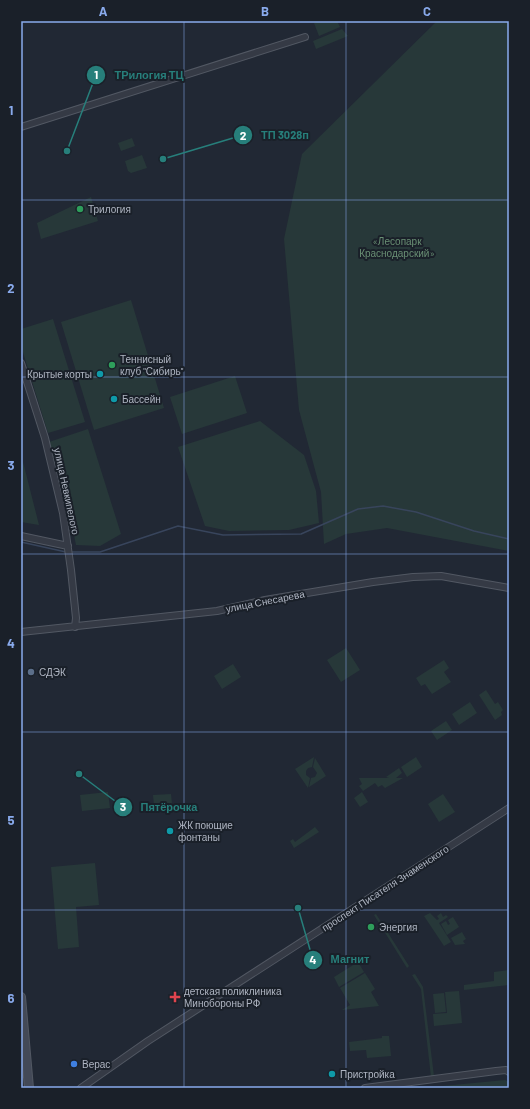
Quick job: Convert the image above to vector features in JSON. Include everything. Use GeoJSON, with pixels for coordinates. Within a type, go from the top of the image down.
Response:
{"type":"FeatureCollection","features":[{"type":"Feature","properties":{"kind":"street"},"geometry":{"type":"LineString","coordinates":[[21,127],[305,36]]}},
{"type":"Feature","properties":{"kind":"street","name":"улица Невкипелого"},"geometry":{"type":"LineString","coordinates":[[21,363],[45,438],[63,513],[76,618],[75,627]]}},
{"type":"Feature","properties":{"kind":"street"},"geometry":{"type":"LineString","coordinates":[[21,536],[68,548]]}},
{"type":"Feature","properties":{"kind":"street","name":"улица Снесарева"},"geometry":{"type":"LineString","coordinates":[[21,632],[217,611],[272,599],[413,577],[441,576],[509,588]]}},
{"type":"Feature","properties":{"kind":"street","name":"проспект Писателя Знаменского"},"geometry":{"type":"LineString","coordinates":[[81,1088],[148,1041],[509,808]]}},
{"type":"Feature","properties":{"kind":"street"},"geometry":{"type":"LineString","coordinates":[[21,997],[29,1088]]}},
{"type":"Feature","properties":{"kind":"street"},"geometry":{"type":"LineString","coordinates":[[365,1088],[484,1072],[506,1070],[509,1072]]}},
{"type":"Feature","properties":{"kind":"green space"},"geometry":{"type":"Polygon","coordinates":[[[319,21],[337,21],[340,27],[319,36],[314,23],[319,21]]]}},
{"type":"Feature","properties":{"kind":"green space","name":"«Лесопарк Краснодарский»"},"geometry":{"type":"Polygon","coordinates":[[[437,21],[509,21],[509,551],[387,528],[346,534],[324,544],[321,492],[299,410],[284,239],[302,154],[437,21]]]}},
{"type":"Feature","properties":{"kind":"green space"},"geometry":{"type":"Polygon","coordinates":[[[342,29],[348,36],[316,49],[313,41],[342,29]]]}},
{"type":"Feature","properties":{"kind":"green space"},"geometry":{"type":"Polygon","coordinates":[[[132,138],[135,146],[121,151],[118,143],[132,138]]]}},
{"type":"Feature","properties":{"kind":"green space"},"geometry":{"type":"Polygon","coordinates":[[[142,155],[147,168],[131,173],[128,171],[125,161],[142,155]]]}},
{"type":"Feature","properties":{"kind":"green space","name":"Трилогия"},"geometry":{"type":"Polygon","coordinates":[[[91,197],[98,221],[41,239],[37,223],[91,197]]]}},
{"type":"Feature","properties":{"kind":"green space","name":"Теннисный клуб \"Сибирь\""},"geometry":{"type":"Polygon","coordinates":[[[131,300],[164,408],[94,430],[61,322],[131,300]]]}},
{"type":"Feature","properties":{"kind":"green space"},"geometry":{"type":"Polygon","coordinates":[[[53,319],[85,422],[48,433],[21,346],[21,329],[53,319]]]}},
{"type":"Feature","properties":{"kind":"green space"},"geometry":{"type":"Polygon","coordinates":[[[235,376],[247,413],[182,434],[170,397],[235,376]]]}},
{"type":"Feature","properties":{"kind":"green space"},"geometry":{"type":"Polygon","coordinates":[[[260,421],[304,455],[316,491],[319,523],[289,530],[229,531],[205,526],[178,447],[260,421]]]}},
{"type":"Feature","properties":{"kind":"green space"},"geometry":{"type":"Polygon","coordinates":[[[88,429],[121,534],[100,546],[76,545],[68,505],[49,442],[88,429]]]}},
{"type":"Feature","properties":{"kind":"green space"},"geometry":{"type":"Polygon","coordinates":[[[21,454],[39,525],[21,522],[21,454]]]}},
{"type":"Feature","properties":{"kind":"green space"},"geometry":{"type":"Polygon","coordinates":[[[346,648],[360,670],[341,682],[327,660],[346,648]]]}},
{"type":"Feature","properties":{"kind":"green space"},"geometry":{"type":"Polygon","coordinates":[[[444,660],[449,668],[444,672],[451,682],[432,694],[425,684],[421,686],[416,678],[444,660]]]}},
{"type":"Feature","properties":{"kind":"green space"},"geometry":{"type":"Polygon","coordinates":[[[233,664],[241,677],[222,689],[214,676],[233,664]]]}},
{"type":"Feature","properties":{"kind":"green space"},"geometry":{"type":"Polygon","coordinates":[[[486,690],[495,704],[498,702],[503,710],[501,712],[502,715],[495,720],[479,695],[486,690]]]}},
{"type":"Feature","properties":{"kind":"green space"},"geometry":{"type":"Polygon","coordinates":[[[470,702],[477,713],[459,725],[452,714],[470,702]]]}},
{"type":"Feature","properties":{"kind":"green space"},"geometry":{"type":"Polygon","coordinates":[[[446,721],[452,730],[437,740],[431,731],[446,721]]]}},
{"type":"Feature","properties":{"kind":"green space"},"geometry":{"type":"Polygon","coordinates":[[[314,757],[312,767],[308,768],[306,771],[306,775],[310,778],[308,788],[295,769],[314,757]]]}},
{"type":"Feature","properties":{"kind":"green space"},"geometry":{"type":"Polygon","coordinates":[[[416,757],[422,767],[407,777],[401,767],[416,757]]]}},
{"type":"Feature","properties":{"kind":"green space"},"geometry":{"type":"Polygon","coordinates":[[[315,758],[326,776],[309,787],[311,778],[315,777],[317,773],[313,767],[315,758]]]}},
{"type":"Feature","properties":{"kind":"green space"},"geometry":{"type":"Polygon","coordinates":[[[399,768],[402,773],[396,778],[403,778],[385,788],[382,785],[378,787],[375,783],[363,791],[359,786],[362,784],[359,778],[389,778],[386,777],[399,768]]]}},
{"type":"Feature","properties":{"kind":"green space"},"geometry":{"type":"Polygon","coordinates":[[[108,792],[110,808],[82,811],[80,795],[108,792]]]}},
{"type":"Feature","properties":{"kind":"green space"},"geometry":{"type":"Polygon","coordinates":[[[362,792],[368,802],[360,807],[354,798],[362,792]]]}},
{"type":"Feature","properties":{"kind":"green space"},"geometry":{"type":"Polygon","coordinates":[[[171,794],[172,804],[154,805],[153,795],[171,794]]]}},
{"type":"Feature","properties":{"kind":"green space"},"geometry":{"type":"Polygon","coordinates":[[[443,794],[455,812],[439,822],[428,804],[443,794]]]}},
{"type":"Feature","properties":{"kind":"green space"},"geometry":{"type":"Polygon","coordinates":[[[315,827],[319,832],[294,848],[290,841],[293,839],[295,842],[315,827]]]}},
{"type":"Feature","properties":{"kind":"green space"},"geometry":{"type":"Polygon","coordinates":[[[95,863],[99,905],[76,907],[79,947],[58,949],[51,867],[95,863]]]}},
{"type":"Feature","properties":{"kind":"green space"},"geometry":{"type":"Polygon","coordinates":[[[430,913],[437,920],[439,919],[437,916],[441,913],[443,917],[446,915],[448,917],[439,923],[451,942],[444,946],[424,916],[430,913]]]}},
{"type":"Feature","properties":{"kind":"green space"},"geometry":{"type":"Polygon","coordinates":[[[376,914],[409,966],[407,968],[374,915],[376,914]]]}},
{"type":"Feature","properties":{"kind":"green space"},"geometry":{"type":"Polygon","coordinates":[[[453,917],[459,927],[447,935],[441,924],[446,921],[448,925],[450,924],[448,920],[453,917]]]}},
{"type":"Feature","properties":{"kind":"green space"},"geometry":{"type":"Polygon","coordinates":[[[462,932],[466,939],[463,941],[465,944],[455,945],[451,938],[462,932]]]}},
{"type":"Feature","properties":{"kind":"green space"},"geometry":{"type":"Polygon","coordinates":[[[358,962],[364,972],[339,987],[334,977],[358,962]]]}},
{"type":"Feature","properties":{"kind":"green space"},"geometry":{"type":"Polygon","coordinates":[[[509,970],[509,985],[464,990],[464,985],[494,981],[494,972],[509,970]]]}},
{"type":"Feature","properties":{"kind":"green space"},"geometry":{"type":"Polygon","coordinates":[[[365,973],[375,989],[371,992],[379,1006],[342,1010],[350,1005],[340,988],[365,973]]]}},
{"type":"Feature","properties":{"kind":"green space"},"geometry":{"type":"Polygon","coordinates":[[[415,974],[423,987],[434,1076],[431,1077],[421,989],[412,975],[415,974]]]}},
{"type":"Feature","properties":{"kind":"green space"},"geometry":{"type":"Polygon","coordinates":[[[459,991],[462,1023],[434,1026],[433,1014],[447,1013],[445,992],[459,991]]]}},
{"type":"Feature","properties":{"kind":"green space"},"geometry":{"type":"Polygon","coordinates":[[[444,993],[446,1012],[435,1013],[433,994],[444,993]]]}},
{"type":"Feature","properties":{"kind":"green space"},"geometry":{"type":"Polygon","coordinates":[[[382,1036],[389,1036],[391,1056],[367,1058],[366,1050],[350,1051],[349,1042],[382,1038],[382,1036]]]}},
{"type":"Feature","properties":{"kind":"green space"},"geometry":{"type":"Polygon","coordinates":[[[505,1080],[509,1082],[509,1088],[422,1088],[505,1080]]]}},
{"type":"Feature","properties":{"kind":"waterway"},"geometry":{"type":"LineString","coordinates":[[70,552],[100,552],[178,526],[223,535],[301,534],[358,509],[383,506],[416,512],[474,531],[509,539]]}},
{"type":"Feature","properties":{"kind":"waterway"},"geometry":{"type":"LineString","coordinates":[[21,542],[66,552]]}},
{"type":"Feature","properties":{"kind":"place","name":"ТРилогия ТЦ"},"geometry":{"type":"Point","coordinates":[67,151]}},
{"type":"Feature","properties":{"kind":"place","name":"ТП 3028п"},"geometry":{"type":"Point","coordinates":[163,159]}},
{"type":"Feature","properties":{"kind":"place","name":"Трилогия"},"geometry":{"type":"Point","coordinates":[80,209]}},
{"type":"Feature","properties":{"kind":"place","name":"Теннисный клуб \"Сибирь\""},"geometry":{"type":"Point","coordinates":[112,365]}},
{"type":"Feature","properties":{"kind":"place","name":"Крытые корты"},"geometry":{"type":"Point","coordinates":[100,374]}},
{"type":"Feature","properties":{"kind":"place","name":"Бассейн"},"geometry":{"type":"Point","coordinates":[114,399]}},
{"type":"Feature","properties":{"kind":"place","name":"СДЭК"},"geometry":{"type":"Point","coordinates":[31,672]}},
{"type":"Feature","properties":{"kind":"place","name":"Пятёрочка"},"geometry":{"type":"Point","coordinates":[79,774]}},
{"type":"Feature","properties":{"kind":"place","name":"ЖК поющие фонтаны"},"geometry":{"type":"Point","coordinates":[170,831]}},
{"type":"Feature","properties":{"kind":"place","name":"Магнит"},"geometry":{"type":"Point","coordinates":[298,908]}},
{"type":"Feature","properties":{"kind":"place","name":"Энергия"},"geometry":{"type":"Point","coordinates":[371,927]}},
{"type":"Feature","properties":{"kind":"place","name":"детская поликлиника Минобороны РФ"},"geometry":{"type":"Point","coordinates":[175,997]}},
{"type":"Feature","properties":{"kind":"place","name":"Верас"},"geometry":{"type":"Point","coordinates":[74,1064]}},
{"type":"Feature","properties":{"kind":"place","name":"Пристройка"},"geometry":{"type":"Point","coordinates":[332,1074]}}]}
